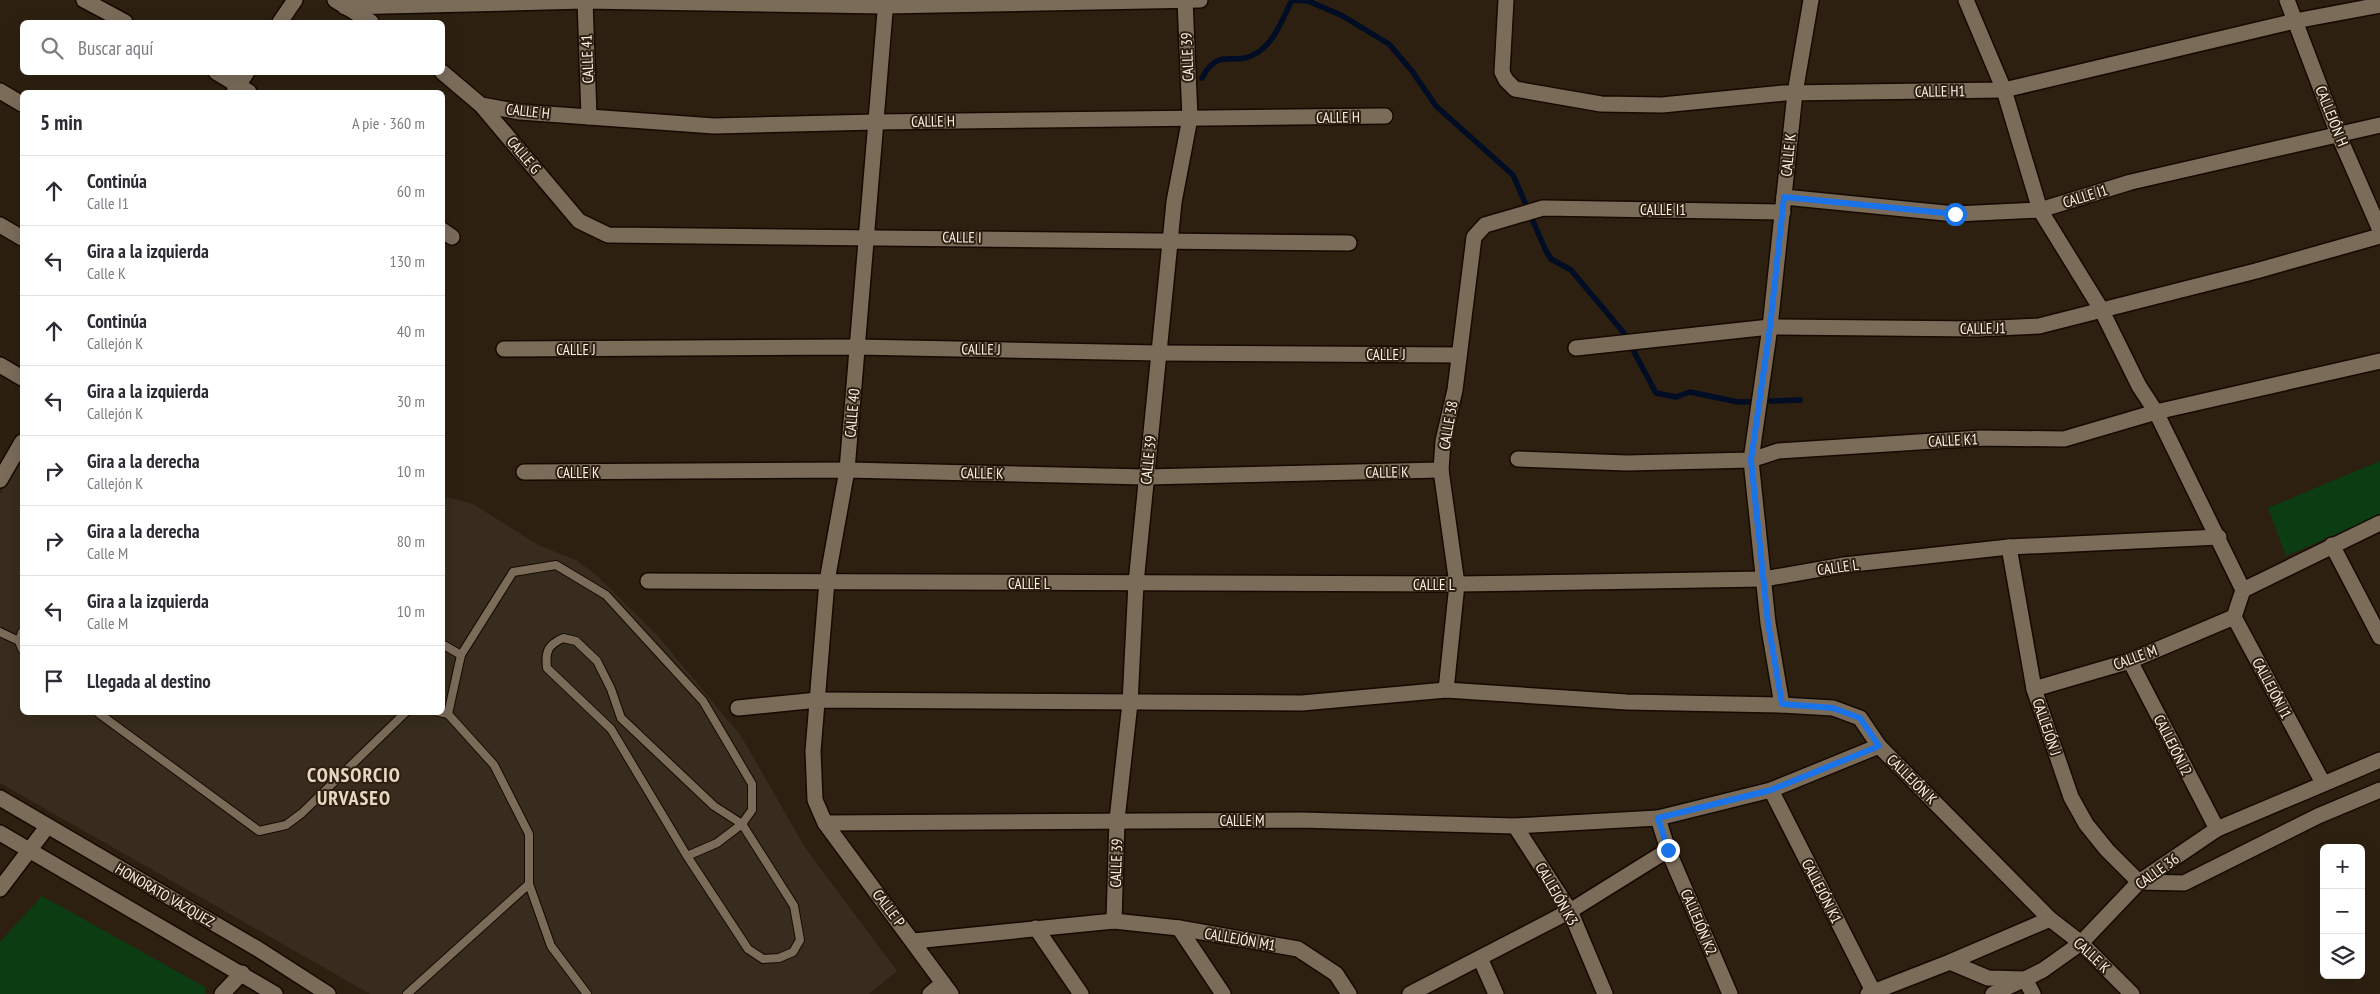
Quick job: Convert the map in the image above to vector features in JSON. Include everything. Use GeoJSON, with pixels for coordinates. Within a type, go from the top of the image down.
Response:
{"type":"FeatureCollection","features":[{"type":"Feature","properties":{"kind":"street"},"geometry":{"type":"LineString","coordinates":[[84,0],[121,20]]}},
{"type":"Feature","properties":{"kind":"street"},"geometry":{"type":"LineString","coordinates":[[281,20],[294,0]]}},
{"type":"Feature","properties":{"kind":"street"},"geometry":{"type":"LineString","coordinates":[[340,3],[585,0],[886,3],[1190,1]]}},
{"type":"Feature","properties":{"kind":"street","name":"CALLE 41"},"geometry":{"type":"LineString","coordinates":[[585,0],[589,117]]}},
{"type":"Feature","properties":{"kind":"street","name":"CALLE H1"},"geometry":{"type":"LineString","coordinates":[[1506,0],[1502,72],[1506,80],[1515,89],[1602,104],[1662,105],[1795,93],[2004,90],[2295,20],[2380,5]]}},
{"type":"Feature","properties":{"kind":"street","name":"CALLE K"},"geometry":{"type":"LineString","coordinates":[[1764,579],[1751,460],[1770,327],[1795,93],[1811,0]]}},
{"type":"Feature","properties":{"kind":"street"},"geometry":{"type":"LineString","coordinates":[[1966,0],[2004,90],[2040,210],[2101,309],[2138,386],[2156,412],[2244,590]]}},
{"type":"Feature","properties":{"kind":"street","name":"CALLEJÓN H"},"geometry":{"type":"LineString","coordinates":[[2287,0],[2338,134],[2380,230]]}},
{"type":"Feature","properties":{"kind":"street","name":"CALLE 39"},"geometry":{"type":"LineString","coordinates":[[1114,920],[1117,820],[1130,703],[1136,583],[1146,477],[1174,202],[1190,118],[1190,1]]}},
{"type":"Feature","properties":{"kind":"street"},"geometry":{"type":"LineString","coordinates":[[340,3],[368,20]]}},
{"type":"Feature","properties":{"kind":"street","name":"CALLE 40"},"geometry":{"type":"LineString","coordinates":[[825,823],[815,800],[813,751],[827,581],[847,470],[886,3]]}},
{"type":"Feature","properties":{"kind":"street"},"geometry":{"type":"LineString","coordinates":[[222,75],[242,86]]}},
{"type":"Feature","properties":{"kind":"street","name":"CALLE G"},"geometry":{"type":"LineString","coordinates":[[445,75],[481,105],[580,221]]}},
{"type":"Feature","properties":{"kind":"street"},"geometry":{"type":"LineString","coordinates":[[0,91],[20,103]]}},
{"type":"Feature","properties":{"kind":"street","name":"CALLE H"},"geometry":{"type":"LineString","coordinates":[[481,105],[520,112],[714,126],[876,122],[1385,116]]}},
{"type":"Feature","properties":{"kind":"street","name":"CALLE I1"},"geometry":{"type":"LineString","coordinates":[[1542,208],[1783,204],[1955,214],[2040,210],[2131,182],[2380,125]]}},
{"type":"Feature","properties":{"kind":"street","name":"CALLE 38"},"geometry":{"type":"LineString","coordinates":[[1446,690],[1456,584],[1441,470],[1443,441],[1455,390],[1474,237],[1485,225],[1542,208]]}},
{"type":"Feature","properties":{"kind":"street","name":"CALLE I"},"geometry":{"type":"LineString","coordinates":[[580,221],[608,235],[866,236],[1349,243]]}},
{"type":"Feature","properties":{"kind":"street"},"geometry":{"type":"LineString","coordinates":[[0,225],[20,237]]}},
{"type":"Feature","properties":{"kind":"street","name":"CALLE J1"},"geometry":{"type":"LineString","coordinates":[[1576,348],[1770,327],[1977,329],[2039,326],[2256,271],[2380,236]]}},
{"type":"Feature","properties":{"kind":"street","name":"CALLE J"},"geometry":{"type":"LineString","coordinates":[[504,349],[857,347],[1159,353],[1459,355]]}},
{"type":"Feature","properties":{"kind":"street","name":"CALLE K1"},"geometry":{"type":"LineString","coordinates":[[1518,460],[1627,463],[1751,460],[1778,451],[1981,438],[2064,440],[2156,412],[2380,361]]}},
{"type":"Feature","properties":{"kind":"street"},"geometry":{"type":"LineString","coordinates":[[0,365],[20,377]]}},
{"type":"Feature","properties":{"kind":"street"},"geometry":{"type":"LineString","coordinates":[[0,480],[20,445]]}},
{"type":"Feature","properties":{"kind":"street","name":"CALLE K"},"geometry":{"type":"LineString","coordinates":[[524,472],[847,470],[1146,477],[1441,470]]}},
{"type":"Feature","properties":{"kind":"street"},"geometry":{"type":"LineString","coordinates":[[2234,617],[2244,590],[2380,523]]}},
{"type":"Feature","properties":{"kind":"street","name":"CALLE L"},"geometry":{"type":"LineString","coordinates":[[648,581],[1456,584],[1764,579],[1844,565],[2009,547],[2219,537]]}},
{"type":"Feature","properties":{"kind":"street"},"geometry":{"type":"LineString","coordinates":[[2332,546],[2380,637]]}},
{"type":"Feature","properties":{"kind":"street","name":"CALLEJÓN J"},"geometry":{"type":"LineString","coordinates":[[2009,547],[2034,688],[2075,804],[2086,824],[2107,850],[2139,882]]}},
{"type":"Feature","properties":{"kind":"street"},"geometry":{"type":"LineString","coordinates":[[1764,579],[1782,704]]}},
{"type":"Feature","properties":{"kind":"street","name":"CALLE M"},"geometry":{"type":"LineString","coordinates":[[2034,688],[2130,661],[2234,617]]}},
{"type":"Feature","properties":{"kind":"street","name":"CALLEJÓN I1"},"geometry":{"type":"LineString","coordinates":[[2234,617],[2323,784]]}},
{"type":"Feature","properties":{"kind":"street","name":"CALLEJÓN I2"},"geometry":{"type":"LineString","coordinates":[[2130,661],[2217,829]]}},
{"type":"Feature","properties":{"kind":"street","name":"CALLEJÓN K"},"geometry":{"type":"LineString","coordinates":[[738,708],[818,700],[1302,703],[1446,690],[1627,702],[1782,704],[1833,708],[1860,718],[1879,746],[2050,919]]}},
{"type":"Feature","properties":{"kind":"street","name":"CALLE M"},"geometry":{"type":"LineString","coordinates":[[825,823],[1301,820],[1515,826],[1658,818],[1771,790],[1879,746]]}},
{"type":"Feature","properties":{"kind":"street","name":"CALLE 36"},"geometry":{"type":"LineString","coordinates":[[1950,962],[1988,978],[2025,979],[2043,970],[2081,943],[2139,882],[2217,829],[2380,760]]}},
{"type":"Feature","properties":{"kind":"street","name":"CALLEJÓN K1"},"geometry":{"type":"LineString","coordinates":[[1771,790],[1870,993]]}},
{"type":"Feature","properties":{"kind":"street"},"geometry":{"type":"LineString","coordinates":[[2139,882],[2184,883],[2318,816],[2380,790]]}},
{"type":"Feature","properties":{"kind":"street","name":"HONORATO VÁZQUEZ"},"geometry":{"type":"LineString","coordinates":[[0,798],[258,949],[328,994]]}},
{"type":"Feature","properties":{"kind":"street"},"geometry":{"type":"LineString","coordinates":[[1410,994],[1570,911],[1668,850],[1658,818]]}},
{"type":"Feature","properties":{"kind":"street","name":"CALLE P"},"geometry":{"type":"LineString","coordinates":[[825,823],[947,988]]}},
{"type":"Feature","properties":{"kind":"street","name":"CALLEJÓN K3"},"geometry":{"type":"LineString","coordinates":[[1515,826],[1570,911],[1605,994]]}},
{"type":"Feature","properties":{"kind":"street"},"geometry":{"type":"LineString","coordinates":[[0,889],[30,852],[47,827]]}},
{"type":"Feature","properties":{"kind":"street","name":"HONORATO VÁZQUEZ"},"geometry":{"type":"LineString","coordinates":[[0,833],[275,994]]}},
{"type":"Feature","properties":{"kind":"street","name":"CALLEJÓN K2"},"geometry":{"type":"LineString","coordinates":[[1668,850],[1730,994]]}},
{"type":"Feature","properties":{"kind":"street"},"geometry":{"type":"LineString","coordinates":[[1870,993],[1950,962],[2050,919]]}},
{"type":"Feature","properties":{"kind":"street","name":"CALLE K"},"geometry":{"type":"LineString","coordinates":[[2050,919],[2081,943],[2132,994]]}},
{"type":"Feature","properties":{"kind":"street","name":"CALLEJÓN M1"},"geometry":{"type":"LineString","coordinates":[[914,941],[1114,920],[1179,928],[1298,949],[1336,974],[1349,994]]}},
{"type":"Feature","properties":{"kind":"street"},"geometry":{"type":"LineString","coordinates":[[1036,928],[1081,994]]}},
{"type":"Feature","properties":{"kind":"street"},"geometry":{"type":"LineString","coordinates":[[1179,928],[1223,994]]}},
{"type":"Feature","properties":{"kind":"street"},"geometry":{"type":"LineString","coordinates":[[1480,958],[1496,994]]}},
{"type":"Feature","properties":{"kind":"street"},"geometry":{"type":"LineString","coordinates":[[222,994],[242,973]]}},
{"type":"Feature","properties":{"kind":"street"},"geometry":{"type":"LineString","coordinates":[[1993,994],[2025,979],[2033,994]]}},
{"type":"Feature","properties":{"kind":"street"},"geometry":{"type":"LineString","coordinates":[[930,994],[947,988]]}},
{"type":"Feature","properties":{"kind":"lane"},"geometry":{"type":"LineString","coordinates":[[448,714],[461,655],[513,572],[556,565],[606,595],[703,701],[752,784],[752,810],[742,824],[717,843],[687,856]]}},
{"type":"Feature","properties":{"kind":"lane"},"geometry":{"type":"LineString","coordinates":[[0,632],[18,641],[20,645]]}},
{"type":"Feature","properties":{"kind":"lane"},"geometry":{"type":"LineString","coordinates":[[18,641],[20,636]]}},
{"type":"Feature","properties":{"kind":"lane"},"geometry":{"type":"LineString","coordinates":[[563,638],[576,642],[597,661],[611,689],[621,718],[714,806],[742,824],[794,906],[800,940],[793,952],[779,958],[763,959],[748,949],[687,856],[612,729],[547,668],[546,655],[551,644],[563,638]]}},
{"type":"Feature","properties":{"kind":"lane"},"geometry":{"type":"LineString","coordinates":[[445,646],[461,655]]}},
{"type":"Feature","properties":{"kind":"lane"},"geometry":{"type":"LineString","coordinates":[[445,713],[448,714],[494,765],[529,834],[529,884],[551,946],[587,994]]}},
{"type":"Feature","properties":{"kind":"lane"},"geometry":{"type":"LineString","coordinates":[[101,715],[259,831],[286,825],[302,813],[403,715]]}},
{"type":"Feature","properties":{"kind":"lane"},"geometry":{"type":"LineString","coordinates":[[412,992],[529,884]]}},
{"type":"Feature","properties":{"kind":"shaded area","name":"CONSORCIO URVASEO"},"geometry":{"type":"Polygon","coordinates":[[[20,460],[20,715],[445,715],[445,497],[473,504],[538,545],[576,560],[595,574],[657,635],[741,736],[806,849],[897,971],[869,994],[370,994],[0,783],[0,494],[20,460]]]}},
{"type":"Feature","properties":{"kind":"green space"},"geometry":{"type":"Polygon","coordinates":[[[2380,461],[2380,515],[2286,556],[2268,508],[2380,461]]]}},
{"type":"Feature","properties":{"kind":"green space"},"geometry":{"type":"Polygon","coordinates":[[[42,896],[205,987],[205,994],[0,994],[0,942],[42,896]]]}},
{"type":"Feature","properties":{"kind":"waterway"},"geometry":{"type":"LineString","coordinates":[[1292,0],[1308,1],[1341,15],[1389,44],[1412,71],[1436,106],[1513,175],[1551,259],[1571,270],[1624,333],[1656,393],[1676,397],[1690,392],[1738,402],[1800,400]]}},
{"type":"Feature","properties":{"kind":"waterway"},"geometry":{"type":"LineString","coordinates":[[1202,78],[1208,68],[1220,60],[1240,59],[1262,50],[1273,37],[1292,0]]}},
{"type":"Feature","properties":{"kind":"district","name":"CONSORCIO URVASEO"},"geometry":{"type":"Point","coordinates":[354,786]}},
{"type":"Feature","properties":{"kind":"route"},"geometry":{"type":"LineString","coordinates":[[1668,850],[1658,818],[1771,790],[1879,746],[1860,718],[1833,708],[1782,704],[1768,623],[1751,460],[1770,327],[1784,197],[1955,214]]}}]}
